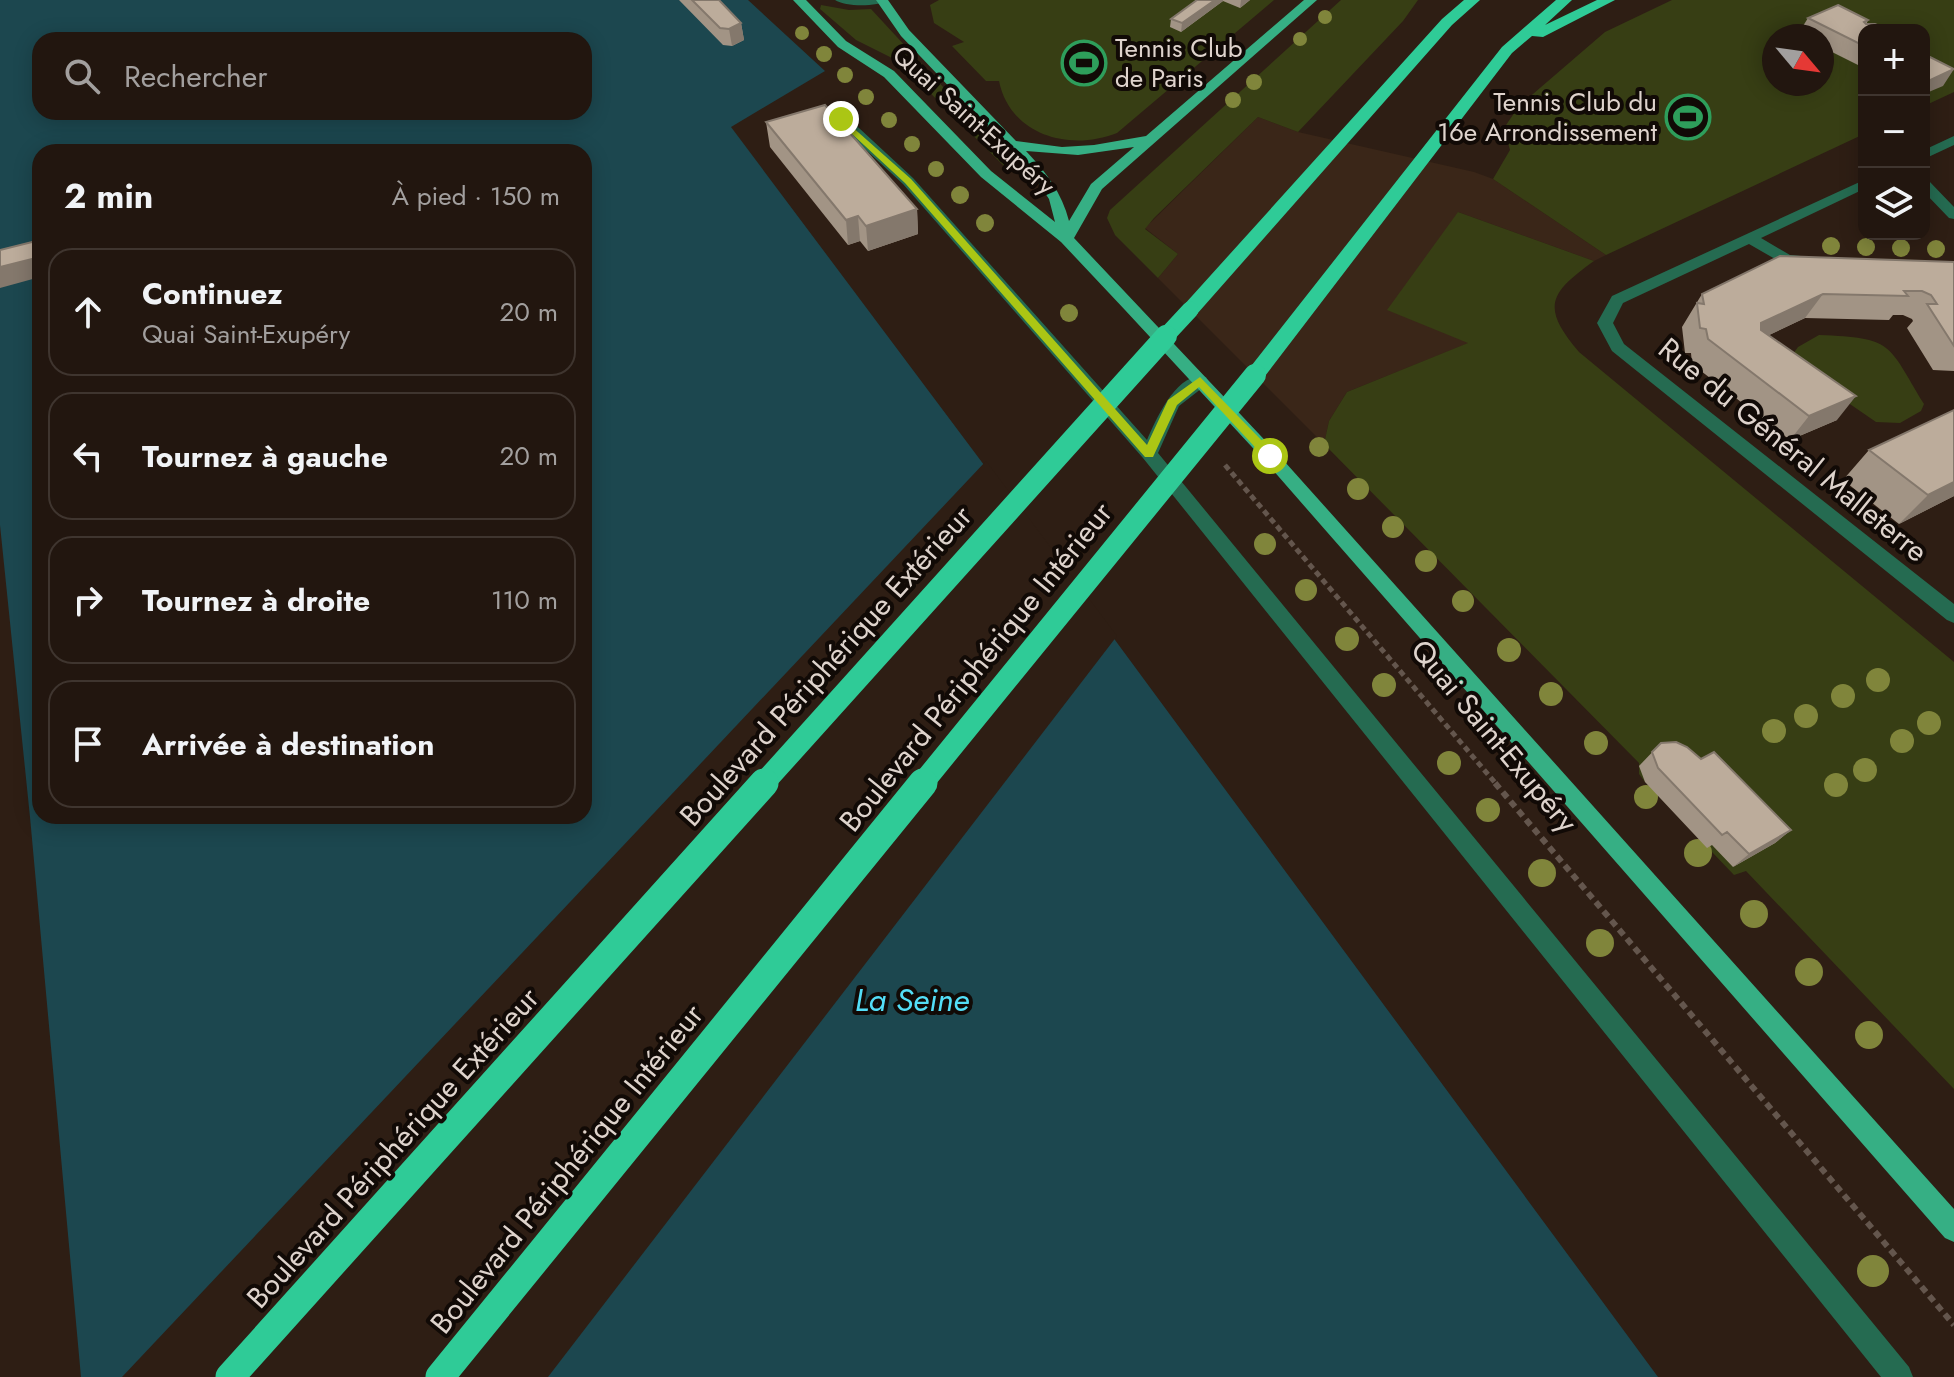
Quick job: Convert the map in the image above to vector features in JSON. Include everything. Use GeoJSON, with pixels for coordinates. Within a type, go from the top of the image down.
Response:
{"type":"FeatureCollection","features":[{"type":"Feature","properties":{"kind":"highway"},"geometry":{"type":"LineString","coordinates":[[1447,22],[1453,0]]}},
{"type":"Feature","properties":{"kind":"highway","name":"Boulevard Périphérique Extérieur"},"geometry":{"type":"LineString","coordinates":[[230,1377],[1447,22],[1473,0]]}},
{"type":"Feature","properties":{"kind":"highway","name":"Boulevard Périphérique Intérieur"},"geometry":{"type":"LineString","coordinates":[[440,1377],[1255,375],[1507,50],[1565,0]]}},
{"type":"Feature","properties":{"kind":"highway"},"geometry":{"type":"LineString","coordinates":[[1507,50],[1608,0]]}},
{"type":"Feature","properties":{"kind":"main road","name":"Quai Saint-Exupéry"},"geometry":{"type":"LineString","coordinates":[[799,0],[842,44],[889,74],[998,185],[1066,239],[1200,381],[1954,1229]]}},
{"type":"Feature","properties":{"kind":"main road","name":"Quai Saint-Exupéry"},"geometry":{"type":"LineString","coordinates":[[882,0],[905,33],[1038,172],[1056,199],[1066,239]]}},
{"type":"Feature","properties":{"kind":"main road"},"geometry":{"type":"LineString","coordinates":[[1066,239],[1096,187],[1311,0]]}},
{"type":"Feature","properties":{"kind":"main road"},"geometry":{"type":"LineString","coordinates":[[1009,144],[1051,153],[1103,150],[1151,139]]}},
{"type":"Feature","properties":{"kind":"street"},"geometry":{"type":"LineString","coordinates":[[841,0],[882,0]]}},
{"type":"Feature","properties":{"kind":"street"},"geometry":{"type":"LineString","coordinates":[[841,119],[908,181],[1149,454],[1899,1377]]}},
{"type":"Feature","properties":{"kind":"street"},"geometry":{"type":"LineString","coordinates":[[1930,152],[1954,140]]}},
{"type":"Feature","properties":{"kind":"street"},"geometry":{"type":"LineString","coordinates":[[1751,239],[1858,187]]}},
{"type":"Feature","properties":{"kind":"street"},"geometry":{"type":"LineString","coordinates":[[1930,190],[1954,215]]}},
{"type":"Feature","properties":{"kind":"street"},"geometry":{"type":"LineString","coordinates":[[1751,239],[1787,260],[1817,261]]}},
{"type":"Feature","properties":{"kind":"street","name":"Rue du Général Malleterre"},"geometry":{"type":"LineString","coordinates":[[1751,239],[1617,300],[1605,323],[1618,347],[1954,615]]}},
{"type":"Feature","properties":{"kind":"street"},"geometry":{"type":"LineString","coordinates":[[1149,454],[1172,403],[1200,381]]}},
{"type":"Feature","properties":{"kind":"path","name":"Quai Saint-Exupéry"},"geometry":{"type":"LineString","coordinates":[[1224,463],[1954,1325]]}},
{"type":"Feature","properties":{"kind":"shaded area"},"geometry":{"type":"Polygon","coordinates":[[[1258,117],[1298,132],[1493,179],[1606,255],[1594,261],[1458,212],[1469,343],[1347,392],[1329,421],[1324,444],[1158,278],[1178,254],[1145,228],[1258,117]]]}},
{"type":"Feature","properties":{"kind":"green space","name":"Tennis Club de Paris"},"geometry":{"type":"Polygon","coordinates":[[[939,0],[1274,0],[1117,133],[1080,140],[1044,134],[1015,115],[1005,100],[999,81],[986,81],[952,46],[964,42],[934,23],[930,5],[939,0]]]}},
{"type":"Feature","properties":{"kind":"green space"},"geometry":{"type":"Polygon","coordinates":[[[1341,0],[1418,0],[1403,21],[1298,132],[1258,117],[1154,218],[1145,229],[1178,254],[1158,278],[1115,235],[1107,218],[1110,210],[1341,0]]]}},
{"type":"Feature","properties":{"kind":"green space","name":"Tennis Club du 16e Arrondissement"},"geometry":{"type":"Polygon","coordinates":[[[1672,0],[1954,0],[1954,92],[1930,103],[1930,24],[1858,24],[1858,137],[1606,255],[1493,179],[1510,150],[1504,128],[1519,106],[1605,32],[1672,0]]]}},
{"type":"Feature","properties":{"kind":"green space"},"geometry":{"type":"Polygon","coordinates":[[[821,5],[849,10],[871,9],[1018,168],[1007,169],[909,72],[890,57],[856,40],[820,9],[821,5]]]}},
{"type":"Feature","properties":{"kind":"green space"},"geometry":{"type":"Polygon","coordinates":[[[1458,212],[1594,261],[1568,282],[1555,301],[1559,323],[1579,352],[1954,662],[1954,1089],[1746,871],[1734,875],[1645,782],[1639,774],[1639,763],[1324,444],[1329,421],[1347,392],[1468,343],[1387,310],[1458,212]]]}},
{"type":"Feature","properties":{"kind":"green space"},"geometry":{"type":"Polygon","coordinates":[[[1819,335],[1862,338],[1886,348],[1903,368],[1924,404],[1921,411],[1900,423],[1876,422],[1799,369],[1793,354],[1798,347],[1819,335]]]}},
{"type":"Feature","properties":{"kind":"water","name":"La Seine"},"geometry":{"type":"Polygon","coordinates":[[[0,0],[748,0],[825,71],[731,127],[1115,640],[1658,1377],[81,1377],[0,525],[0,0]]]}},
{"type":"Feature","properties":{"kind":"pier"},"geometry":{"type":"Polygon","coordinates":[[[986,461],[1117,636],[548,1377],[122,1377],[986,461]]]}},
{"type":"Feature","properties":{"kind":"building"},"geometry":{"type":"Polygon","coordinates":[[[692,0],[719,0],[741,23],[729,29],[720,28],[692,0]]]}},
{"type":"Feature","properties":{"kind":"building"},"geometry":{"type":"Polygon","coordinates":[[[1197,0],[1215,0],[1182,23],[1171,19],[1197,0]]]}},
{"type":"Feature","properties":{"kind":"building"},"geometry":{"type":"Polygon","coordinates":[[[1838,5],[1868,20],[1864,22],[1866,24],[1858,24],[1858,43],[1834,31],[1834,24],[1820,24],[1808,18],[1838,5]]]}},
{"type":"Feature","properties":{"kind":"building"},"geometry":{"type":"Polygon","coordinates":[[[1930,57],[1954,69],[1930,80],[1930,57]]]}},
{"type":"Feature","properties":{"kind":"building"},"geometry":{"type":"Polygon","coordinates":[[[825,105],[917,209],[866,226],[858,216],[846,220],[766,122],[825,105]]]}},
{"type":"Feature","properties":{"kind":"building"},"geometry":{"type":"Polygon","coordinates":[[[32,242],[32,259],[0,267],[0,250],[32,242]]]}},
{"type":"Feature","properties":{"kind":"building"},"geometry":{"type":"Polygon","coordinates":[[[1780,256],[1954,262],[1954,346],[1927,304],[1937,304],[1931,295],[1922,291],[1904,291],[1908,296],[1823,294],[1761,323],[1761,330],[1856,396],[1809,416],[1708,339],[1706,329],[1700,328],[1697,303],[1704,304],[1702,294],[1780,256]]]}},
{"type":"Feature","properties":{"kind":"building"},"geometry":{"type":"Polygon","coordinates":[[[1954,410],[1954,482],[1928,495],[1869,450],[1954,410]]]}},
{"type":"Feature","properties":{"kind":"building"},"geometry":{"type":"Polygon","coordinates":[[[1676,742],[1701,759],[1714,752],[1791,830],[1749,854],[1727,832],[1722,835],[1658,768],[1652,752],[1661,743],[1676,742]]]}},
{"type":"Feature","properties":{"kind":"place","name":"Tennis Club de Paris"},"geometry":{"type":"Point","coordinates":[1084,63]}},
{"type":"Feature","properties":{"kind":"place","name":"Tennis Club du 16e Arrondissement"},"geometry":{"type":"Point","coordinates":[1688,117]}},
{"type":"Feature","properties":{"kind":"route"},"geometry":{"type":"LineString","coordinates":[[841,119],[908,181],[1149,454],[1172,403],[1200,381],[1270,456]]}}]}
